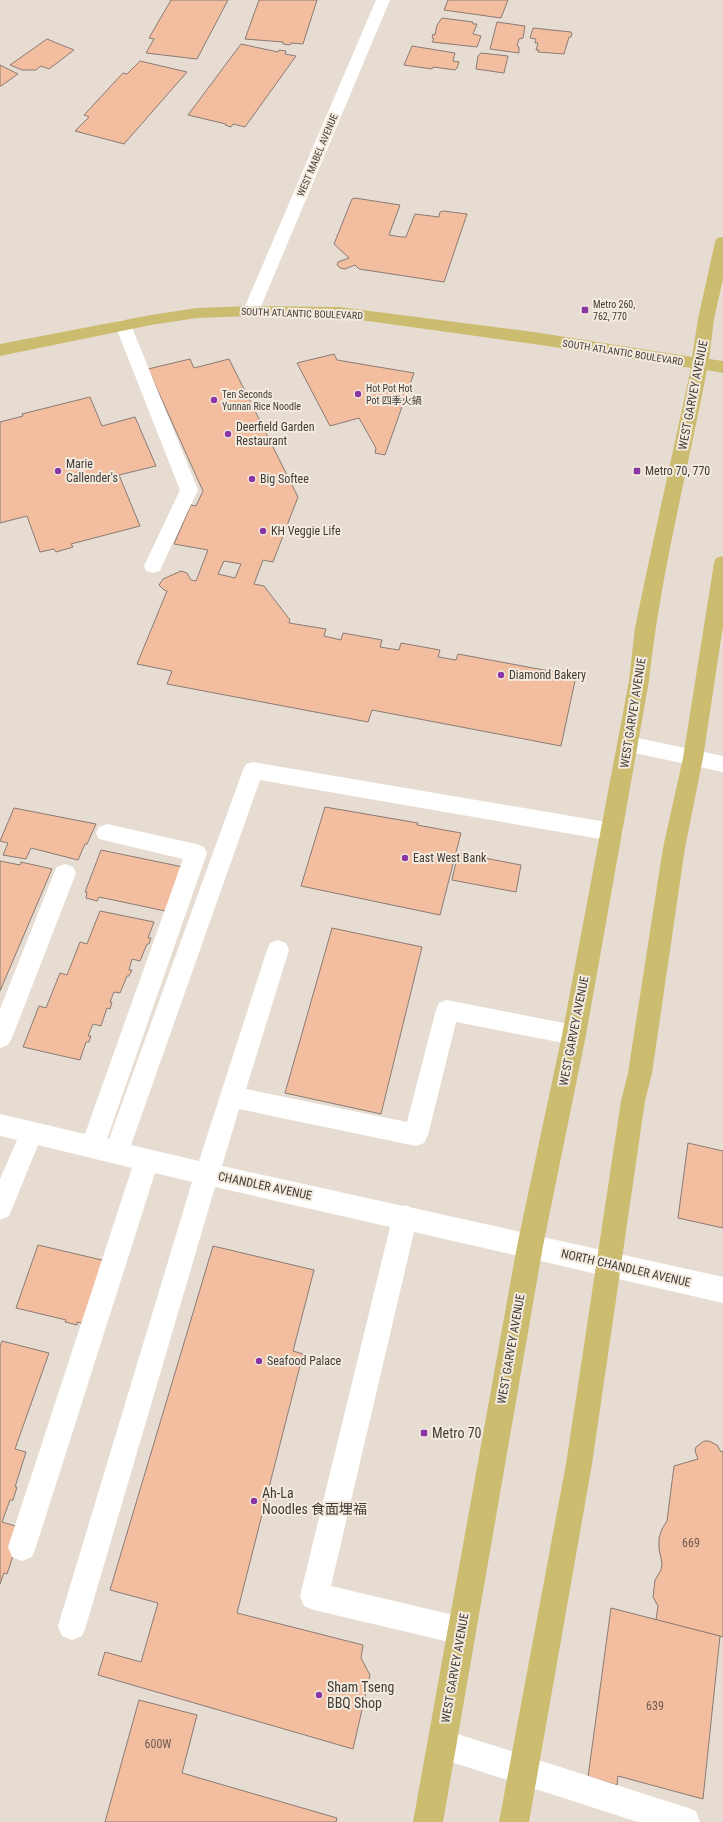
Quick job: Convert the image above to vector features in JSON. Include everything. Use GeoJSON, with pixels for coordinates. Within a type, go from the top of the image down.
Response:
{"type":"FeatureCollection","features":[{"type":"Feature","properties":{"kind":"main road","name":"WEST GARVEY AVENUE"},"geometry":{"type":"LineString","coordinates":[[428,1822],[530,1246],[574,1035],[628,744],[639,681],[645,628],[700,364],[706,319],[723,242]]}},
{"type":"Feature","properties":{"kind":"main road","name":"SOUTH ATLANTIC BOULEVARD"},"geometry":{"type":"LineString","coordinates":[[0,350],[123,325],[197,313],[251,311],[354,313],[534,338],[723,367]]}},
{"type":"Feature","properties":{"kind":"main road"},"geometry":{"type":"LineString","coordinates":[[514,1822],[522,1770],[579,1464],[633,1101],[640,1073],[674,848],[692,758],[723,563]]}},
{"type":"Feature","properties":{"kind":"street","name":"WEST MABEL AVENUE"},"geometry":{"type":"LineString","coordinates":[[251,311],[383,0]]}},
{"type":"Feature","properties":{"kind":"street"},"geometry":{"type":"LineString","coordinates":[[123,325],[189,490],[153,566]]}},
{"type":"Feature","properties":{"kind":"street"},"geometry":{"type":"LineString","coordinates":[[628,744],[723,764]]}},
{"type":"Feature","properties":{"kind":"street"},"geometry":{"type":"LineString","coordinates":[[116,1152],[253,770],[612,832]]}},
{"type":"Feature","properties":{"kind":"street"},"geometry":{"type":"LineString","coordinates":[[92,1147],[196,853],[107,833]]}},
{"type":"Feature","properties":{"kind":"street"},"geometry":{"type":"LineString","coordinates":[[0,1038],[65,873]]}},
{"type":"Feature","properties":{"kind":"street"},"geometry":{"type":"LineString","coordinates":[[72,1626],[207,1174],[278,950]]}},
{"type":"Feature","properties":{"kind":"street"},"geometry":{"type":"LineString","coordinates":[[232,1097],[416,1135],[447,1010],[574,1035]]}},
{"type":"Feature","properties":{"kind":"street","name":"CHANDLER AVENUE"},"geometry":{"type":"LineString","coordinates":[[0,1125],[207,1174],[530,1246]]}},
{"type":"Feature","properties":{"kind":"street"},"geometry":{"type":"LineString","coordinates":[[0,1208],[32,1132]]}},
{"type":"Feature","properties":{"kind":"street"},"geometry":{"type":"LineString","coordinates":[[22,1547],[147,1159]]}},
{"type":"Feature","properties":{"kind":"street"},"geometry":{"type":"LineString","coordinates":[[405,1217],[314,1596],[462,1631]]}},
{"type":"Feature","properties":{"kind":"street","name":"NORTH CHANDLER AVENUE"},"geometry":{"type":"LineString","coordinates":[[530,1246],[723,1290]]}},
{"type":"Feature","properties":{"kind":"street"},"geometry":{"type":"LineString","coordinates":[[442,1744],[685,1822]]}},
{"type":"Feature","properties":{"kind":"building"},"geometry":{"type":"Polygon","coordinates":[[[171,0],[228,0],[197,59],[146,53],[154,39],[149,38],[171,0]]]}},
{"type":"Feature","properties":{"kind":"building"},"geometry":{"type":"Polygon","coordinates":[[[259,0],[317,0],[303,44],[291,43],[290,45],[283,44],[283,42],[245,39],[259,0]]]}},
{"type":"Feature","properties":{"kind":"building"},"geometry":{"type":"Polygon","coordinates":[[[448,0],[508,0],[501,18],[444,10],[448,0]]]}},
{"type":"Feature","properties":{"kind":"building"},"geometry":{"type":"Polygon","coordinates":[[[442,18],[473,22],[473,24],[477,24],[473,34],[481,36],[477,47],[432,42],[434,39],[432,38],[433,34],[435,35],[437,25],[442,18]]]}},
{"type":"Feature","properties":{"kind":"building"},"geometry":{"type":"Polygon","coordinates":[[[497,22],[525,26],[523,38],[519,39],[517,46],[519,47],[519,53],[490,49],[497,22]]]}},
{"type":"Feature","properties":{"kind":"building"},"geometry":{"type":"Polygon","coordinates":[[[533,28],[571,32],[572,34],[571,37],[569,37],[564,54],[538,52],[539,50],[536,50],[538,43],[535,43],[536,39],[530,38],[533,28]]]}},
{"type":"Feature","properties":{"kind":"building"},"geometry":{"type":"Polygon","coordinates":[[[47,39],[74,50],[49,69],[41,66],[36,70],[22,70],[10,65],[47,39]]]}},
{"type":"Feature","properties":{"kind":"building"},"geometry":{"type":"Polygon","coordinates":[[[241,44],[278,52],[279,50],[286,51],[285,54],[296,56],[245,127],[233,124],[231,127],[225,125],[226,124],[188,115],[241,44]]]}},
{"type":"Feature","properties":{"kind":"building"},"geometry":{"type":"Polygon","coordinates":[[[412,46],[455,53],[453,61],[459,62],[457,68],[455,70],[433,67],[432,69],[404,65],[412,46]]]}},
{"type":"Feature","properties":{"kind":"building"},"geometry":{"type":"Polygon","coordinates":[[[481,53],[508,56],[504,73],[476,69],[478,56],[481,53]]]}},
{"type":"Feature","properties":{"kind":"building"},"geometry":{"type":"Polygon","coordinates":[[[140,61],[187,72],[124,144],[75,131],[89,117],[84,115],[123,73],[127,74],[140,61]]]}},
{"type":"Feature","properties":{"kind":"building"},"geometry":{"type":"Polygon","coordinates":[[[0,65],[18,74],[1,86],[0,86],[0,65]]]}},
{"type":"Feature","properties":{"kind":"building"},"geometry":{"type":"Polygon","coordinates":[[[355,198],[400,205],[389,235],[402,237],[406,237],[415,214],[439,217],[440,212],[444,211],[467,214],[444,282],[359,269],[355,265],[345,269],[340,268],[337,265],[338,262],[349,258],[334,244],[352,199],[355,198]]]}},
{"type":"Feature","properties":{"kind":"building"},"geometry":{"type":"Polygon","coordinates":[[[334,354],[337,360],[414,373],[385,455],[375,453],[376,448],[359,418],[330,426],[297,363],[334,354]]]}},
{"type":"Feature","properties":{"kind":"building"},"geometry":{"type":"Polygon","coordinates":[[[190,359],[194,368],[229,359],[298,497],[273,562],[263,560],[254,584],[264,586],[290,620],[289,623],[326,629],[324,636],[341,640],[343,633],[382,640],[380,647],[399,650],[401,643],[440,650],[438,657],[456,660],[458,654],[576,676],[561,746],[372,710],[368,722],[167,684],[172,671],[137,664],[167,591],[159,585],[163,579],[181,571],[187,573],[191,580],[196,581],[208,550],[174,544],[191,505],[196,506],[203,491],[148,369],[190,359]],[[224,561],[218,574],[235,578],[241,564],[224,561]]]}},
{"type":"Feature","properties":{"kind":"building"},"geometry":{"type":"Polygon","coordinates":[[[90,397],[102,426],[135,417],[156,466],[119,475],[140,526],[71,544],[73,547],[56,552],[54,549],[40,552],[27,516],[0,523],[0,422],[23,416],[22,414],[90,397]]]}},
{"type":"Feature","properties":{"kind":"building"},"geometry":{"type":"Polygon","coordinates":[[[325,807],[418,823],[417,825],[461,833],[440,915],[301,886],[325,807]]]}},
{"type":"Feature","properties":{"kind":"building"},"geometry":{"type":"Polygon","coordinates":[[[14,808],[96,824],[78,860],[31,848],[26,859],[3,855],[8,843],[0,841],[14,808]]]}},
{"type":"Feature","properties":{"kind":"building"},"geometry":{"type":"Polygon","coordinates":[[[101,850],[183,867],[170,912],[99,897],[97,901],[86,898],[87,892],[85,892],[101,850]]]}},
{"type":"Feature","properties":{"kind":"building"},"geometry":{"type":"Polygon","coordinates":[[[458,853],[521,865],[516,892],[452,880],[458,853]]]}},
{"type":"Feature","properties":{"kind":"building"},"geometry":{"type":"Polygon","coordinates":[[[0,861],[20,865],[21,862],[52,869],[0,991],[0,861]]]}},
{"type":"Feature","properties":{"kind":"building"},"geometry":{"type":"Polygon","coordinates":[[[100,911],[154,922],[148,938],[151,938],[149,944],[147,944],[140,961],[132,959],[129,970],[132,970],[129,976],[127,976],[120,993],[114,992],[110,1002],[112,1002],[110,1009],[107,1008],[101,1026],[93,1024],[88,1036],[91,1036],[89,1042],[86,1042],[80,1060],[23,1047],[39,1006],[46,1008],[60,973],[67,975],[80,942],[87,944],[100,911]]]}},
{"type":"Feature","properties":{"kind":"building"},"geometry":{"type":"Polygon","coordinates":[[[332,928],[422,947],[381,1114],[285,1093],[332,928]]]}},
{"type":"Feature","properties":{"kind":"building"},"geometry":{"type":"Polygon","coordinates":[[[688,1143],[723,1151],[723,1228],[678,1218],[688,1143]]]}},
{"type":"Feature","properties":{"kind":"building"},"geometry":{"type":"Polygon","coordinates":[[[38,1245],[106,1261],[85,1324],[77,1322],[77,1325],[65,1322],[66,1320],[16,1308],[38,1245]]]}},
{"type":"Feature","properties":{"kind":"building"},"geometry":{"type":"Polygon","coordinates":[[[213,1246],[314,1270],[293,1351],[303,1354],[237,1613],[363,1645],[361,1658],[370,1675],[353,1749],[98,1675],[105,1652],[141,1662],[158,1603],[110,1590],[213,1246]]]}},
{"type":"Feature","properties":{"kind":"building"},"geometry":{"type":"Polygon","coordinates":[[[2,1341],[49,1353],[15,1449],[26,1452],[15,1487],[17,1487],[13,1500],[10,1500],[2,1522],[19,1527],[14,1553],[7,1574],[4,1573],[0,1584],[0,1346],[2,1341]]]}},
{"type":"Feature","properties":{"kind":"building"},"geometry":{"type":"Polygon","coordinates":[[[704,1441],[709,1441],[717,1445],[721,1452],[723,1451],[723,1637],[656,1620],[658,1606],[653,1597],[655,1580],[661,1570],[662,1563],[659,1549],[659,1538],[667,1521],[674,1466],[698,1459],[695,1451],[696,1447],[704,1441]]]}},
{"type":"Feature","properties":{"kind":"building"},"geometry":{"type":"Polygon","coordinates":[[[611,1608],[720,1636],[703,1799],[618,1776],[617,1785],[588,1777],[611,1608]]]}},
{"type":"Feature","properties":{"kind":"building"},"geometry":{"type":"Polygon","coordinates":[[[139,1700],[197,1715],[182,1773],[337,1818],[336,1822],[105,1822],[139,1700]]]}},
{"type":"Feature","properties":{"kind":"place","name":"Metro 260, 762, 770"},"geometry":{"type":"Point","coordinates":[585,310]}},
{"type":"Feature","properties":{"kind":"place","name":"Hot Pot Hot Pot 四季火鍋"},"geometry":{"type":"Point","coordinates":[358,394]}},
{"type":"Feature","properties":{"kind":"place","name":"Ten Seconds Yunnan Rice Noodle"},"geometry":{"type":"Point","coordinates":[214,400]}},
{"type":"Feature","properties":{"kind":"place","name":"Deerfield Garden Restaurant"},"geometry":{"type":"Point","coordinates":[228,434]}},
{"type":"Feature","properties":{"kind":"place","name":"Marie Callender's"},"geometry":{"type":"Point","coordinates":[58,471]}},
{"type":"Feature","properties":{"kind":"place","name":"Metro 70, 770"},"geometry":{"type":"Point","coordinates":[637,471]}},
{"type":"Feature","properties":{"kind":"place","name":"Big Softee"},"geometry":{"type":"Point","coordinates":[252,479]}},
{"type":"Feature","properties":{"kind":"place","name":"KH Veggie Life"},"geometry":{"type":"Point","coordinates":[263,531]}},
{"type":"Feature","properties":{"kind":"place","name":"Diamond Bakery"},"geometry":{"type":"Point","coordinates":[501,675]}},
{"type":"Feature","properties":{"kind":"place","name":"East West Bank"},"geometry":{"type":"Point","coordinates":[405,858]}},
{"type":"Feature","properties":{"kind":"place","name":"Seafood Palace"},"geometry":{"type":"Point","coordinates":[259,1361]}},
{"type":"Feature","properties":{"kind":"place","name":"Metro 70"},"geometry":{"type":"Point","coordinates":[424,1433]}},
{"type":"Feature","properties":{"kind":"place","name":"Ah-La Noodles 食面埋福"},"geometry":{"type":"Point","coordinates":[254,1501]}},
{"type":"Feature","properties":{"kind":"place","name":"Sham Tseng BBQ Shop"},"geometry":{"type":"Point","coordinates":[319,1695]}}]}
